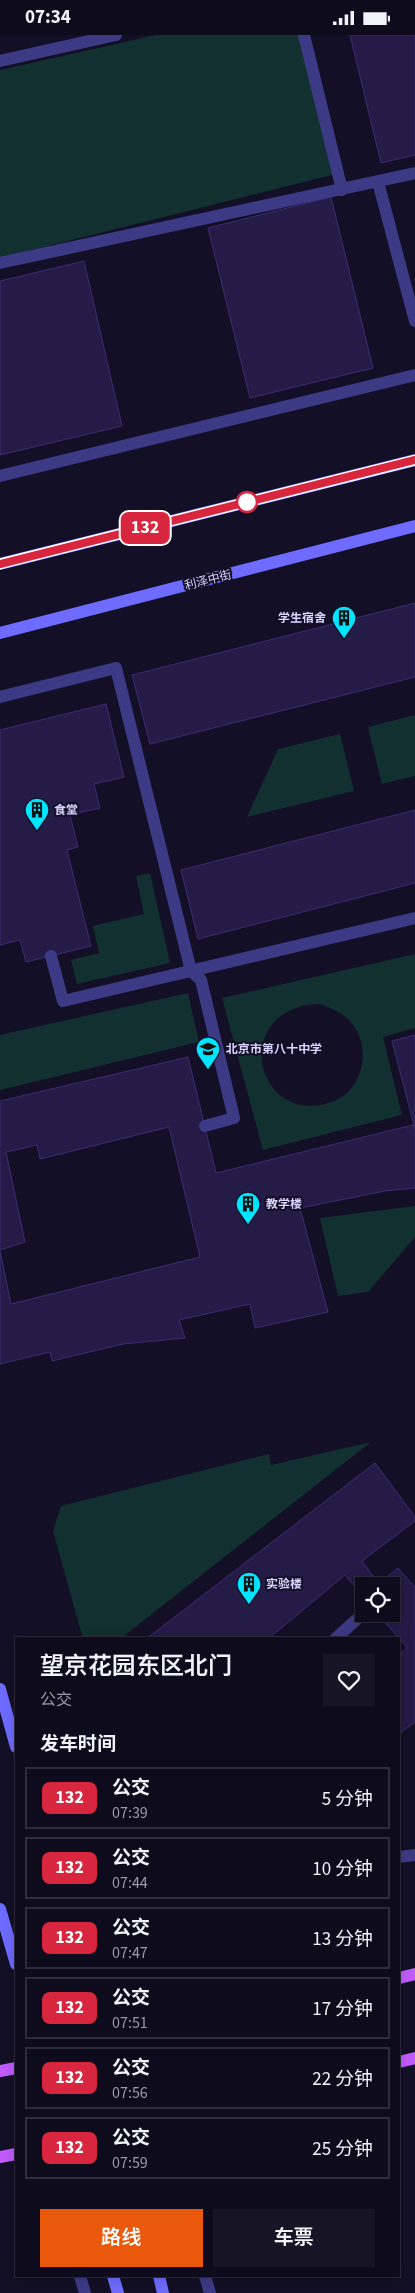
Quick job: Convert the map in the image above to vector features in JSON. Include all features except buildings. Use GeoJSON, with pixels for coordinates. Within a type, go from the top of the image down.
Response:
{"type":"FeatureCollection","features":[{"type":"Feature","properties":{"kind":"main road"},"geometry":{"type":"LineString","coordinates":[[400,1978],[415,1974]]}},
{"type":"Feature","properties":{"kind":"main road"},"geometry":{"type":"LineString","coordinates":[[400,2062],[415,2058]]}},
{"type":"Feature","properties":{"kind":"main road"},"geometry":{"type":"LineString","coordinates":[[0,2071],[15,2068]]}},
{"type":"Feature","properties":{"kind":"main road"},"geometry":{"type":"LineString","coordinates":[[0,2157],[15,2154]]}},
{"type":"Feature","properties":{"kind":"street"},"geometry":{"type":"LineString","coordinates":[[0,61],[116,35]]}},
{"type":"Feature","properties":{"kind":"street"},"geometry":{"type":"LineString","coordinates":[[304,35],[342,190]]}},
{"type":"Feature","properties":{"kind":"street"},"geometry":{"type":"LineString","coordinates":[[0,263],[415,173]]}},
{"type":"Feature","properties":{"kind":"street"},"geometry":{"type":"LineString","coordinates":[[378,182],[415,321]]}},
{"type":"Feature","properties":{"kind":"street"},"geometry":{"type":"LineString","coordinates":[[0,476],[415,375]]}},
{"type":"Feature","properties":{"kind":"street"},"geometry":{"type":"LineString","coordinates":[[0,564],[415,460]]}},
{"type":"Feature","properties":{"kind":"street","name":"利泽中街"},"geometry":{"type":"LineString","coordinates":[[0,633],[415,526]]}},
{"type":"Feature","properties":{"kind":"street"},"geometry":{"type":"LineString","coordinates":[[0,697],[116,668],[191,971],[201,980],[234,1118],[205,1126]]}},
{"type":"Feature","properties":{"kind":"street"},"geometry":{"type":"LineString","coordinates":[[51,956],[63,1001],[415,918]]}},
{"type":"Feature","properties":{"kind":"street"},"geometry":{"type":"LineString","coordinates":[[337,1637],[355,1621]]}},
{"type":"Feature","properties":{"kind":"street"},"geometry":{"type":"LineString","coordinates":[[0,1689],[15,1743]]}},
{"type":"Feature","properties":{"kind":"street"},"geometry":{"type":"LineString","coordinates":[[400,1857],[415,1855]]}},
{"type":"Feature","properties":{"kind":"street"},"geometry":{"type":"LineString","coordinates":[[0,1909],[15,1961]]}},
{"type":"Feature","properties":{"kind":"street"},"geometry":{"type":"LineString","coordinates":[[80,2277],[85,2293]]}},
{"type":"Feature","properties":{"kind":"street"},"geometry":{"type":"LineString","coordinates":[[113,2277],[118,2293]]}},
{"type":"Feature","properties":{"kind":"street"},"geometry":{"type":"LineString","coordinates":[[159,2277],[163,2293]]}},
{"type":"Feature","properties":{"kind":"street"},"geometry":{"type":"LineString","coordinates":[[205,2277],[210,2293]]}},
{"type":"Feature","properties":{"kind":"green space"},"geometry":{"type":"Polygon","coordinates":[[[156,35],[300,35],[336,174],[0,258],[0,70],[156,35]]]}},
{"type":"Feature","properties":{"kind":"green space"},"geometry":{"type":"Polygon","coordinates":[[[415,715],[415,776],[382,784],[368,727],[415,715]]]}},
{"type":"Feature","properties":{"kind":"green space"},"geometry":{"type":"Polygon","coordinates":[[[340,734],[354,791],[247,817],[278,749],[340,734]]]}},
{"type":"Feature","properties":{"kind":"green space"},"geometry":{"type":"Polygon","coordinates":[[[150,873],[170,963],[77,984],[71,960],[99,953],[93,926],[144,914],[136,876],[150,873]]]}},
{"type":"Feature","properties":{"kind":"green space"},"geometry":{"type":"Polygon","coordinates":[[[415,954],[415,1028],[383,1037],[402,1115],[263,1150],[222,998],[415,954]],[[319,1004],[292,1010],[274,1023],[264,1040],[262,1060],[267,1079],[279,1094],[297,1104],[321,1105],[342,1097],[354,1084],[362,1066],[362,1046],[355,1028],[342,1014],[319,1004]]]}},
{"type":"Feature","properties":{"kind":"green space"},"geometry":{"type":"Polygon","coordinates":[[[188,993],[199,1042],[0,1090],[0,1035],[188,993]]]}},
{"type":"Feature","properties":{"kind":"green space"},"geometry":{"type":"Polygon","coordinates":[[[415,1206],[415,1237],[368,1292],[338,1296],[320,1218],[415,1206]]]}},
{"type":"Feature","properties":{"kind":"green space"},"geometry":{"type":"Polygon","coordinates":[[[371,1442],[123,1637],[82,1637],[53,1531],[61,1506],[269,1454],[271,1465],[371,1442]]]}},
{"type":"Feature","properties":{"kind":"bus line","name":"132"},"geometry":{"type":"LineString","coordinates":[[0,564],[415,460]]}},
{"type":"Feature","properties":{"kind":"place","name":"学生宿舍"},"geometry":{"type":"Point","coordinates":[344,639]}},
{"type":"Feature","properties":{"kind":"place","name":"食堂"},"geometry":{"type":"Point","coordinates":[37,831]}},
{"type":"Feature","properties":{"kind":"place","name":"北京市第八十中学"},"geometry":{"type":"Point","coordinates":[208,1070]}},
{"type":"Feature","properties":{"kind":"place","name":"教学楼"},"geometry":{"type":"Point","coordinates":[248,1225]}},
{"type":"Feature","properties":{"kind":"place","name":"实验楼"},"geometry":{"type":"Point","coordinates":[249,1605]}}]}
